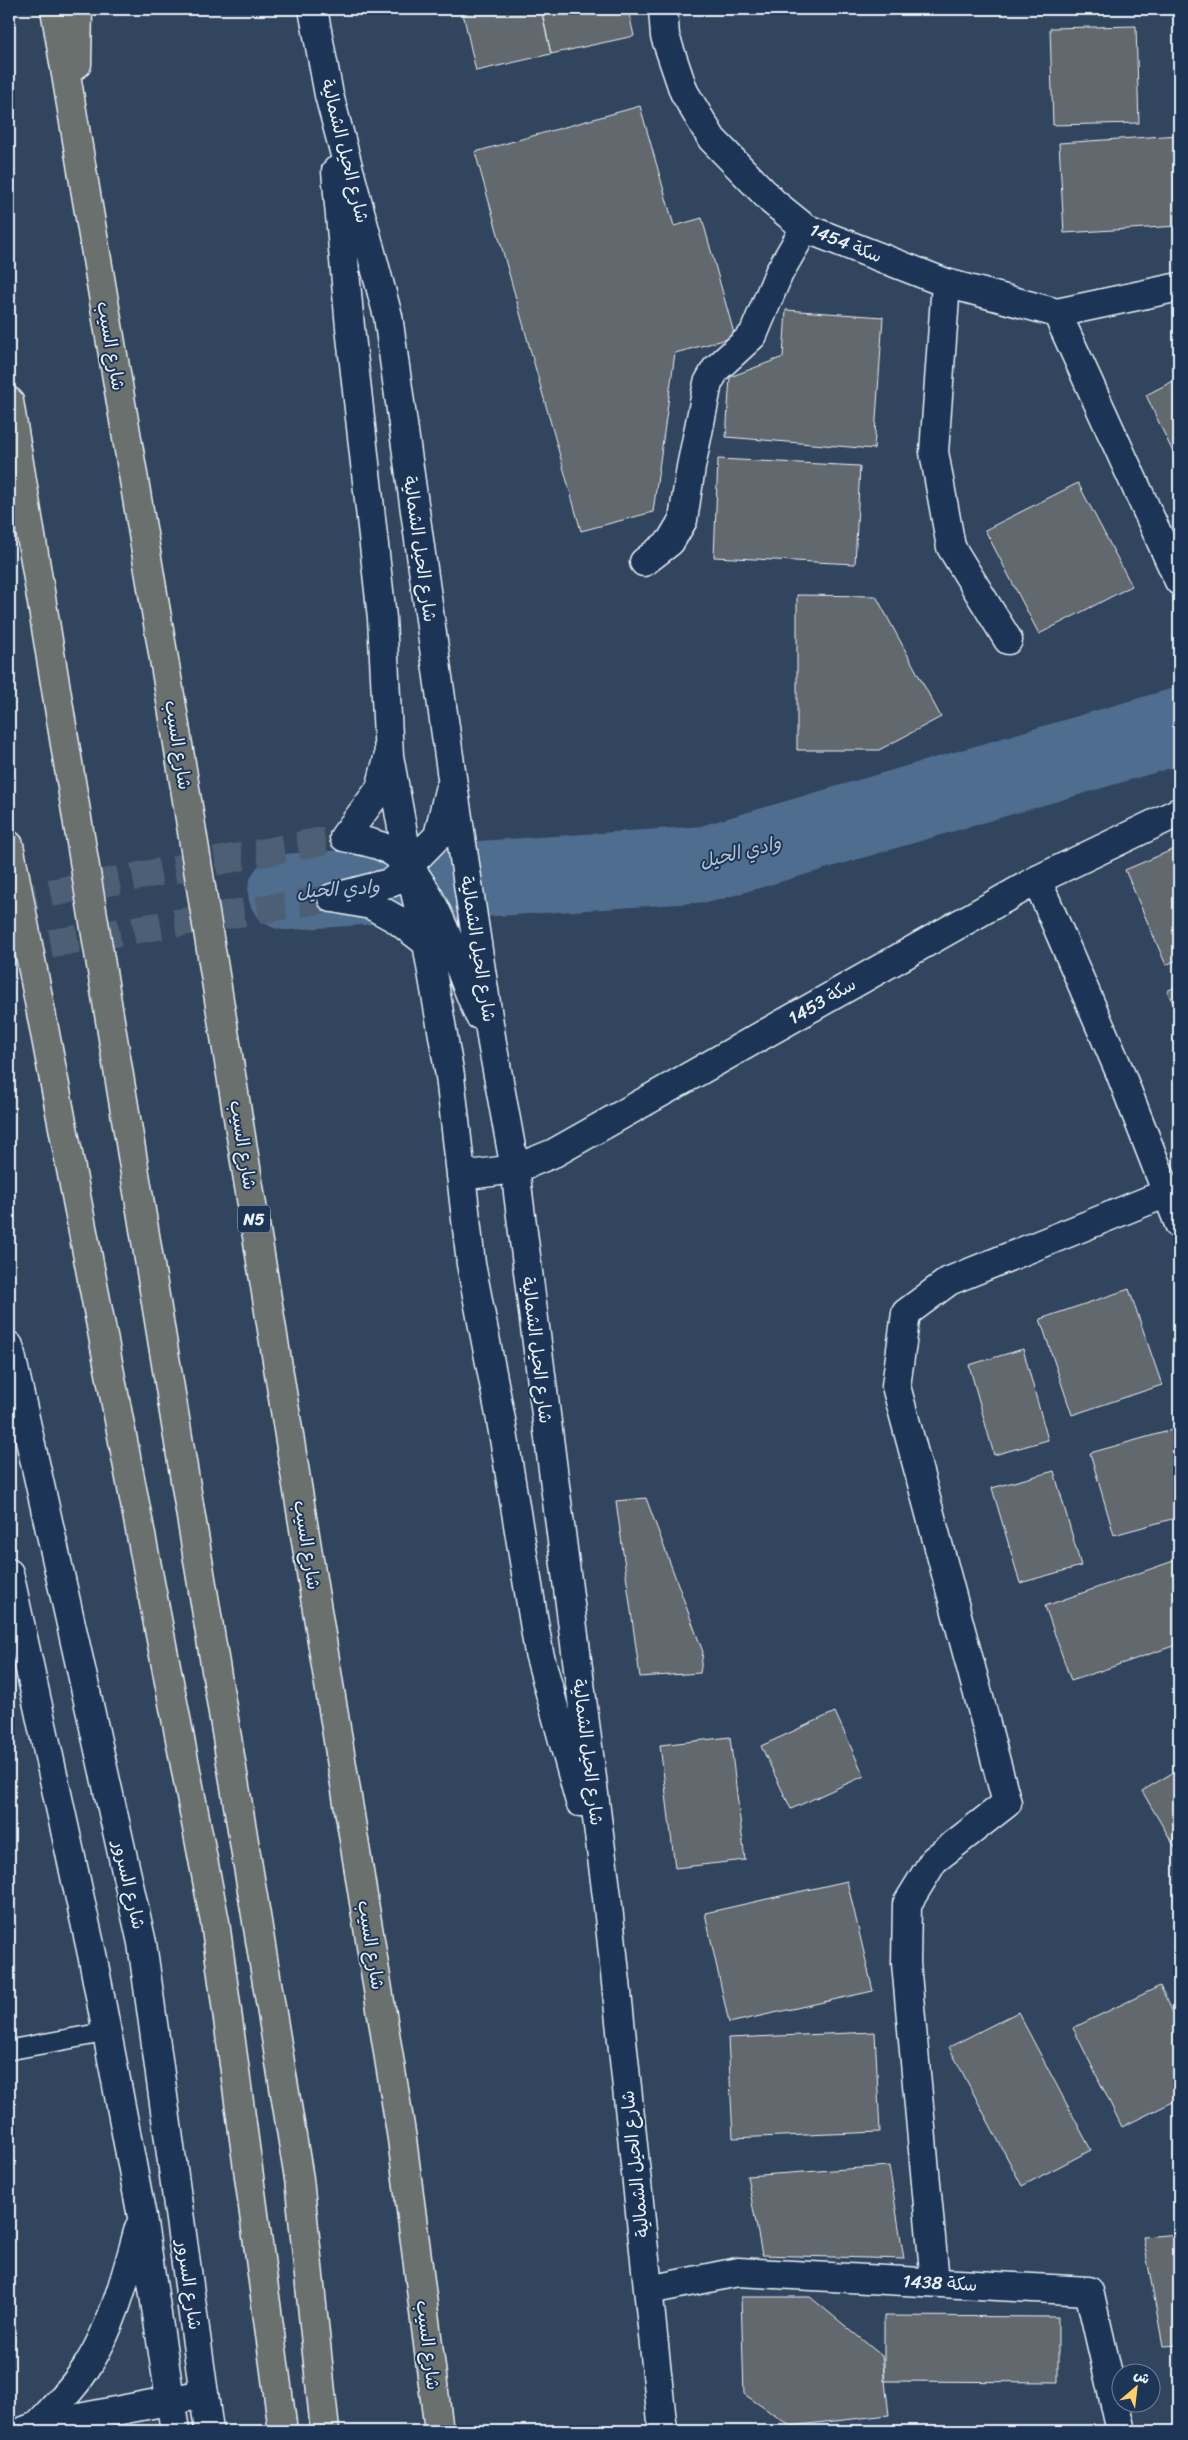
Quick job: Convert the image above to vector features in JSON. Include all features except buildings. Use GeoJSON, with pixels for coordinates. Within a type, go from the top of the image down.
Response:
{"type":"FeatureCollection","features":[{"type":"Feature","properties":{"kind":"highway","name":"شارع السيب"},"geometry":{"type":"LineString","coordinates":[[55,9],[172,707],[402,2138],[439,2431]]}},
{"type":"Feature","properties":{"kind":"highway"},"geometry":{"type":"LineString","coordinates":[[75,130],[78,9]]}},
{"type":"Feature","properties":{"kind":"highway"},"geometry":{"type":"LineString","coordinates":[[9,401],[299,2179],[325,2431]]}},
{"type":"Feature","properties":{"kind":"highway"},"geometry":{"type":"LineString","coordinates":[[9,845],[215,1922],[282,2431]]}},
{"type":"Feature","properties":{"kind":"street","name":"شارع الحيل الشمالية"},"geometry":{"type":"LineString","coordinates":[[314,9],[329,95],[388,316],[452,778],[492,1043],[515,1168],[607,1897],[663,2431]]}},
{"type":"Feature","properties":{"kind":"street","name":"سكة 1454"},"geometry":{"type":"LineString","coordinates":[[663,9],[665,36],[684,92],[712,139],[773,202],[805,228],[946,282],[1057,313],[1179,287]]}},
{"type":"Feature","properties":{"kind":"street"},"geometry":{"type":"LineString","coordinates":[[329,95],[350,327],[382,618],[389,756],[380,788],[344,837],[386,848],[409,866],[435,908],[467,991],[492,1043]]}},
{"type":"Feature","properties":{"kind":"street"},"geometry":{"type":"LineString","coordinates":[[644,562],[670,542],[683,520],[691,467],[708,383],[716,369],[753,335],[779,273],[805,228]]}},
{"type":"Feature","properties":{"kind":"street"},"geometry":{"type":"LineString","coordinates":[[946,282],[934,452],[951,547],[1008,640]]}},
{"type":"Feature","properties":{"kind":"street"},"geometry":{"type":"LineString","coordinates":[[1057,313],[1179,581]]}},
{"type":"Feature","properties":{"kind":"street","name":"شارع الحيل الشمالية"},"geometry":{"type":"LineString","coordinates":[[389,756],[409,866],[427,942],[450,1076],[471,1264],[501,1420],[539,1652],[607,1897]]}},
{"type":"Feature","properties":{"kind":"street"},"geometry":{"type":"LineString","coordinates":[[427,942],[396,919],[371,905],[332,898],[393,882],[409,866],[438,836],[452,778]]}},
{"type":"Feature","properties":{"kind":"street","name":"سكة 1453"},"geometry":{"type":"LineString","coordinates":[[461,1176],[515,1168],[554,1153],[1037,880],[1179,812]]}},
{"type":"Feature","properties":{"kind":"street"},"geometry":{"type":"LineString","coordinates":[[1037,880],[1120,1070],[1179,1224]]}},
{"type":"Feature","properties":{"kind":"street"},"geometry":{"type":"LineString","coordinates":[[935,2282],[906,1963],[907,1904],[934,1860],[1007,1803],[896,1386],[906,1313],[949,1281],[1167,1193]]}},
{"type":"Feature","properties":{"kind":"street","name":"شارع السرور"},"geometry":{"type":"LineString","coordinates":[[9,1346],[142,1943],[210,2431]]}},
{"type":"Feature","properties":{"kind":"street","name":"شارع السرور"},"geometry":{"type":"LineString","coordinates":[[9,1573],[107,2032],[142,2217],[175,2431]]}},
{"type":"Feature","properties":{"kind":"street"},"geometry":{"type":"LineString","coordinates":[[31,2429],[88,2365],[108,2325],[123,2284],[142,2217]]}},
{"type":"Feature","properties":{"kind":"street","name":"سكة 1438"},"geometry":{"type":"LineString","coordinates":[[649,2290],[738,2272],[1089,2290],[1121,2431]]}},
{"type":"Feature","properties":{"kind":"street"},"geometry":{"type":"LineString","coordinates":[[31,2429],[204,2394]]}},
{"type":"Feature","properties":{"kind":"lane"},"geometry":{"type":"LineString","coordinates":[[9,2050],[107,2032]]}},
{"type":"Feature","properties":{"kind":"waterway","name":"وادي الحيل"},"geometry":{"type":"LineString","coordinates":[[286,892],[706,864],[1179,726]]}},
{"type":"Feature","properties":{"kind":"tunnel"},"geometry":{"type":"LineString","coordinates":[[9,901],[344,837]]}},
{"type":"Feature","properties":{"kind":"tunnel"},"geometry":{"type":"LineString","coordinates":[[9,950],[332,898]]}}]}
